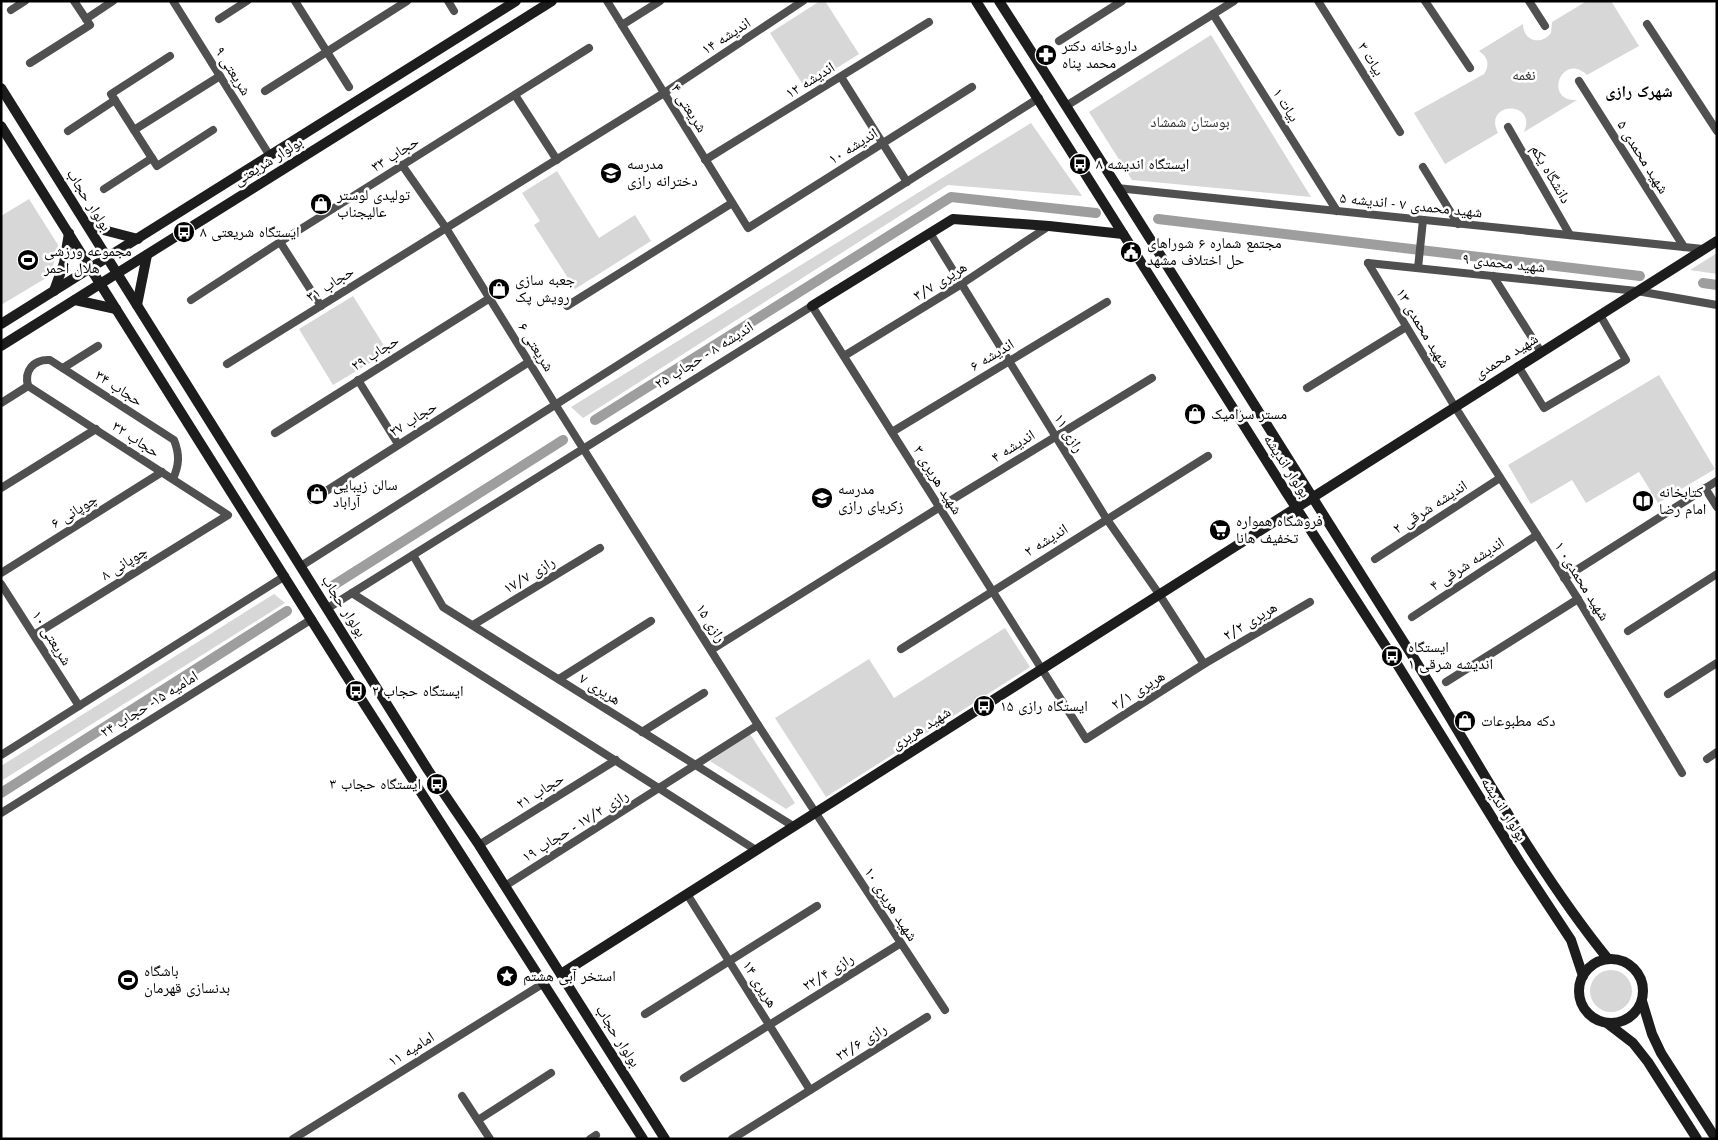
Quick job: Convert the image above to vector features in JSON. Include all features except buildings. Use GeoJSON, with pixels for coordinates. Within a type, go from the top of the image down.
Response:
{"type":"FeatureCollection","features":[{"type":"Feature","properties":{"kind":"main road","name":"بولوار شریعتی"},"geometry":{"type":"LineString","coordinates":[[1,324],[516,1]]}},
{"type":"Feature","properties":{"kind":"main road","name":"بولوار شریعتی"},"geometry":{"type":"LineString","coordinates":[[1,346],[552,1]]}},
{"type":"Feature","properties":{"kind":"main road","name":"بولوار اندیشه"},"geometry":{"type":"LineString","coordinates":[[976,1],[1392,656],[1519,861],[1571,940],[1583,976]]}},
{"type":"Feature","properties":{"kind":"main road","name":"بولوار اندیشه"},"geometry":{"type":"LineString","coordinates":[[999,1],[1434,690],[1533,853],[1584,930],[1608,959]]}},
{"type":"Feature","properties":{"kind":"main road","name":"بولوار حجاب"},"geometry":{"type":"LineString","coordinates":[[1,88],[428,770],[479,845],[664,1139]]}},
{"type":"Feature","properties":{"kind":"main road"},"geometry":{"type":"LineString","coordinates":[[1,126],[284,576],[643,1139]]}},
{"type":"Feature","properties":{"kind":"main road","name":"اندیشه ۸ - حجاب ۲۵"},"geometry":{"type":"LineString","coordinates":[[812,306],[953,219],[1123,234]]}},
{"type":"Feature","properties":{"kind":"main road"},"geometry":{"type":"LineString","coordinates":[[88,226],[138,239]]}},
{"type":"Feature","properties":{"kind":"main road"},"geometry":{"type":"LineString","coordinates":[[54,291],[64,264],[69,234]]}},
{"type":"Feature","properties":{"kind":"main road","name":"شهید محمدی"},"geometry":{"type":"LineString","coordinates":[[1296,507],[1717,241]]}},
{"type":"Feature","properties":{"kind":"main road"},"geometry":{"type":"LineString","coordinates":[[137,305],[148,255]]}},
{"type":"Feature","properties":{"kind":"main road"},"geometry":{"type":"LineString","coordinates":[[75,300],[116,309]]}},
{"type":"Feature","properties":{"kind":"main road","name":"شهید هریری"},"geometry":{"type":"LineString","coordinates":[[561,974],[1296,507]]}},
{"type":"Feature","properties":{"kind":"main road"},"geometry":{"type":"LineString","coordinates":[[413,779],[428,770]]}},
{"type":"Feature","properties":{"kind":"main road"},"geometry":{"type":"LineString","coordinates":[[1607,1023],[1618,1022],[1628,1018],[1637,1011],[1642,1001],[1644,990],[1642,980],[1636,970],[1628,963],[1608,959],[1597,962],[1583,976],[1579,986],[1582,1006],[1597,1020],[1607,1023],[1633,1043],[1648,1062],[1697,1139]]}},
{"type":"Feature","properties":{"kind":"main road"},"geometry":{"type":"LineString","coordinates":[[1642,1001],[1652,1034],[1661,1053],[1716,1139]]}},
{"type":"Feature","properties":{"kind":"street"},"geometry":{"type":"LineString","coordinates":[[11,10],[25,1]]}},
{"type":"Feature","properties":{"kind":"street"},"geometry":{"type":"LineString","coordinates":[[74,1],[88,22]]}},
{"type":"Feature","properties":{"kind":"street"},"geometry":{"type":"LineString","coordinates":[[30,63],[114,1]]}},
{"type":"Feature","properties":{"kind":"street","name":"شریعتی ۹"},"geometry":{"type":"LineString","coordinates":[[173,1],[270,156]]}},
{"type":"Feature","properties":{"kind":"street"},"geometry":{"type":"LineString","coordinates":[[219,19],[247,1]]}},
{"type":"Feature","properties":{"kind":"street"},"geometry":{"type":"LineString","coordinates":[[295,1],[349,87]]}},
{"type":"Feature","properties":{"kind":"street"},"geometry":{"type":"LineString","coordinates":[[265,91],[407,1]]}},
{"type":"Feature","properties":{"kind":"street"},"geometry":{"type":"LineString","coordinates":[[448,1],[454,11]]}},
{"type":"Feature","properties":{"kind":"street","name":"شریعتی ۴"},"geometry":{"type":"LineString","coordinates":[[607,1],[748,228]]}},
{"type":"Feature","properties":{"kind":"street"},"geometry":{"type":"LineString","coordinates":[[622,25],[660,1]]}},
{"type":"Feature","properties":{"kind":"street"},"geometry":{"type":"LineString","coordinates":[[1105,1],[1110,9]]}},
{"type":"Feature","properties":{"kind":"street"},"geometry":{"type":"LineString","coordinates":[[1059,41],[1122,1]]}},
{"type":"Feature","properties":{"kind":"street"},"geometry":{"type":"LineString","coordinates":[[1066,106],[1234,1]]}},
{"type":"Feature","properties":{"kind":"street","name":"بیات ۳"},"geometry":{"type":"LineString","coordinates":[[1318,1],[1400,132]]}},
{"type":"Feature","properties":{"kind":"street"},"geometry":{"type":"LineString","coordinates":[[1425,1],[1470,68]]}},
{"type":"Feature","properties":{"kind":"street"},"geometry":{"type":"LineString","coordinates":[[1529,1],[1544,26]]}},
{"type":"Feature","properties":{"kind":"street","name":"اندیشه ۱۴"},"geometry":{"type":"LineString","coordinates":[[557,160],[664,93],[798,3]]}},
{"type":"Feature","properties":{"kind":"street","name":"بیات ۱"},"geometry":{"type":"LineString","coordinates":[[1213,14],[1336,211]]}},
{"type":"Feature","properties":{"kind":"street","name":"اندیشه ۱۲"},"geometry":{"type":"LineString","coordinates":[[706,160],[929,22]]}},
{"type":"Feature","properties":{"kind":"street"},"geometry":{"type":"LineString","coordinates":[[1648,24],[1717,131]]}},
{"type":"Feature","properties":{"kind":"street","name":"حجاب ۳۳"},"geometry":{"type":"LineString","coordinates":[[191,300],[280,242],[590,48]]}},
{"type":"Feature","properties":{"kind":"street"},"geometry":{"type":"LineString","coordinates":[[170,56],[111,94],[158,166],[213,130]]}},
{"type":"Feature","properties":{"kind":"street"},"geometry":{"type":"LineString","coordinates":[[134,130],[220,76]]}},
{"type":"Feature","properties":{"kind":"street"},"geometry":{"type":"LineString","coordinates":[[841,77],[907,182]]}},
{"type":"Feature","properties":{"kind":"street","name":"شهید محمدی ۵"},"geometry":{"type":"LineString","coordinates":[[1579,82],[1684,248]]}},
{"type":"Feature","properties":{"kind":"street","name":"اندیشه ۱۰"},"geometry":{"type":"LineString","coordinates":[[748,228],[972,87]]}},
{"type":"Feature","properties":{"kind":"street"},"geometry":{"type":"LineString","coordinates":[[515,95],[557,160]]}},
{"type":"Feature","properties":{"kind":"street"},"geometry":{"type":"LineString","coordinates":[[301,566],[1039,98]]}},
{"type":"Feature","properties":{"kind":"street"},"geometry":{"type":"LineString","coordinates":[[68,131],[115,100]]}},
{"type":"Feature","properties":{"kind":"street","name":"دانشگاه یکم"},"geometry":{"type":"LineString","coordinates":[[1508,127],[1570,235]]}},
{"type":"Feature","properties":{"kind":"street"},"geometry":{"type":"LineString","coordinates":[[104,189],[152,158]]}},
{"type":"Feature","properties":{"kind":"street","name":"حجاب ۳۱"},"geometry":{"type":"LineString","coordinates":[[227,364],[557,160]]}},
{"type":"Feature","properties":{"kind":"street","name":"شریعتی ۶"},"geometry":{"type":"LineString","coordinates":[[402,166],[446,228],[584,448]]}},
{"type":"Feature","properties":{"kind":"street"},"geometry":{"type":"LineString","coordinates":[[1423,167],[1458,224]]}},
{"type":"Feature","properties":{"kind":"street","name":"شهید محمدی ۷ - اندیشه ۵"},"geometry":{"type":"LineString","coordinates":[[1117,188],[1703,250]]}},
{"type":"Feature","properties":{"kind":"street"},"geometry":{"type":"LineString","coordinates":[[566,306],[732,203]]}},
{"type":"Feature","properties":{"kind":"street"},"geometry":{"type":"LineString","coordinates":[[1418,268],[1423,220]]}},
{"type":"Feature","properties":{"kind":"street","name":"هریری ۳/۷"},"geometry":{"type":"LineString","coordinates":[[844,356],[960,285],[1049,226]]}},
{"type":"Feature","properties":{"kind":"street","name":"رازی ۱۱"},"geometry":{"type":"LineString","coordinates":[[930,233],[960,285],[1106,518],[1159,594],[1204,664]]}},
{"type":"Feature","properties":{"kind":"street"},"geometry":{"type":"LineString","coordinates":[[280,242],[321,306]]}},
{"type":"Feature","properties":{"kind":"street","name":"شهید محمدی ۹"},"geometry":{"type":"LineString","coordinates":[[1368,263],[1637,291],[1717,305]]}},
{"type":"Feature","properties":{"kind":"street","name":"شهید محمدی ۱۳"},"geometry":{"type":"LineString","coordinates":[[1368,263],[1455,407]]}},
{"type":"Feature","properties":{"kind":"street"},"geometry":{"type":"LineString","coordinates":[[1493,276],[1540,352]]}},
{"type":"Feature","properties":{"kind":"street","name":"حجاب ۲۹"},"geometry":{"type":"LineString","coordinates":[[276,432],[490,298]]}},
{"type":"Feature","properties":{"kind":"street","name":"اندیشه ۶"},"geometry":{"type":"LineString","coordinates":[[892,432],[1107,302]]}},
{"type":"Feature","properties":{"kind":"street","name":"شهید هریری ۳"},"geometry":{"type":"LineString","coordinates":[[812,306],[1086,739]]}},
{"type":"Feature","properties":{"kind":"street","name":"اندیشه ۸ - حجاب ۲۵"},"geometry":{"type":"LineString","coordinates":[[328,608],[812,306]]}},
{"type":"Feature","properties":{"kind":"street"},"geometry":{"type":"LineString","coordinates":[[1518,366],[1544,408],[1626,360],[1600,315]]}},
{"type":"Feature","properties":{"kind":"street"},"geometry":{"type":"LineString","coordinates":[[1308,388],[1406,327]]}},
{"type":"Feature","properties":{"kind":"street"},"geometry":{"type":"LineString","coordinates":[[63,368],[98,346]]}},
{"type":"Feature","properties":{"kind":"street","name":"حجاب ۳۴"},"geometry":{"type":"LineString","coordinates":[[28,386],[27,375],[33,364],[38,361],[50,360],[63,368],[174,440],[179,460],[173,479]]}},
{"type":"Feature","properties":{"kind":"street","name":"حجاب ۲۷"},"geometry":{"type":"LineString","coordinates":[[312,500],[529,362]]}},
{"type":"Feature","properties":{"kind":"street","name":"اندیشه ۴"},"geometry":{"type":"LineString","coordinates":[[712,650],[940,507],[1152,378]]}},
{"type":"Feature","properties":{"kind":"street"},"geometry":{"type":"LineString","coordinates":[[358,380],[398,444]]}},
{"type":"Feature","properties":{"kind":"street"},"geometry":{"type":"LineString","coordinates":[[1,403],[28,386]]}},
{"type":"Feature","properties":{"kind":"street","name":"حجاب ۳۲"},"geometry":{"type":"LineString","coordinates":[[28,386],[228,514]]}},
{"type":"Feature","properties":{"kind":"street","name":"شهید محمدی۰ ۱"},"geometry":{"type":"LineString","coordinates":[[1455,407],[1578,599],[1682,773]]}},
{"type":"Feature","properties":{"kind":"street"},"geometry":{"type":"LineString","coordinates":[[1,488],[96,429]]}},
{"type":"Feature","properties":{"kind":"street","name":"رازی ۱۵"},"geometry":{"type":"LineString","coordinates":[[584,448],[815,813]]}},
{"type":"Feature","properties":{"kind":"street","name":"اندیشه ۲"},"geometry":{"type":"LineString","coordinates":[[900,648],[1208,456]]}},
{"type":"Feature","properties":{"kind":"street","name":"چوپانی ۶"},"geometry":{"type":"LineString","coordinates":[[1,573],[162,472]]}},
{"type":"Feature","properties":{"kind":"street","name":"اندیشه شرقی ۲"},"geometry":{"type":"LineString","coordinates":[[1375,559],[1500,478]]}},
{"type":"Feature","properties":{"kind":"street"},"geometry":{"type":"LineString","coordinates":[[1564,578],[1717,481]]}},
{"type":"Feature","properties":{"kind":"street"},"geometry":{"type":"LineString","coordinates":[[1705,488],[1717,507]]}},
{"type":"Feature","properties":{"kind":"street","name":"چوپانی ۸"},"geometry":{"type":"LineString","coordinates":[[34,635],[228,514]]}},
{"type":"Feature","properties":{"kind":"street","name":"اندیشه شرقی ۴"},"geometry":{"type":"LineString","coordinates":[[1412,617],[1537,535]]}},
{"type":"Feature","properties":{"kind":"street","name":"رازی ۱۷/۷"},"geometry":{"type":"LineString","coordinates":[[472,625],[600,548]]}},
{"type":"Feature","properties":{"kind":"street","name":"هریری ۷"},"geometry":{"type":"LineString","coordinates":[[413,555],[443,607],[793,826]]}},
{"type":"Feature","properties":{"kind":"street"},"geometry":{"type":"LineString","coordinates":[[1628,631],[1717,574]]}},
{"type":"Feature","properties":{"kind":"street"},"geometry":{"type":"LineString","coordinates":[[1,755],[284,576]]}},
{"type":"Feature","properties":{"kind":"street","name":"شریعتی ۱۰"},"geometry":{"type":"LineString","coordinates":[[1,584],[78,706]]}},
{"type":"Feature","properties":{"kind":"street"},"geometry":{"type":"LineString","coordinates":[[352,593],[756,850]]}},
{"type":"Feature","properties":{"kind":"street"},"geometry":{"type":"LineString","coordinates":[[1446,682],[1578,599]]}},
{"type":"Feature","properties":{"kind":"street","name":"هریری ۲/۲"},"geometry":{"type":"LineString","coordinates":[[1204,664],[1310,602]]}},
{"type":"Feature","properties":{"kind":"street","name":"امامیه ۱۵- حجاب ۲۴"},"geometry":{"type":"LineString","coordinates":[[1,813],[312,619]]}},
{"type":"Feature","properties":{"kind":"street"},"geometry":{"type":"LineString","coordinates":[[559,679],[651,621]]}},
{"type":"Feature","properties":{"kind":"street"},"geometry":{"type":"LineString","coordinates":[[1668,694],[1717,663]]}},
{"type":"Feature","properties":{"kind":"street","name":"هریری ۲/۱"},"geometry":{"type":"LineString","coordinates":[[1086,739],[1204,664]]}},
{"type":"Feature","properties":{"kind":"street"},"geometry":{"type":"LineString","coordinates":[[642,732],[704,693]]}},
{"type":"Feature","properties":{"kind":"street","name":"رازی ۱۷/۲ - حجاب ۱۹"},"geometry":{"type":"LineString","coordinates":[[505,886],[758,725]]}},
{"type":"Feature","properties":{"kind":"street"},"geometry":{"type":"LineString","coordinates":[[1707,759],[1717,752]]}},
{"type":"Feature","properties":{"kind":"street","name":"حجاب ۲۱"},"geometry":{"type":"LineString","coordinates":[[479,845],[616,760]]}},
{"type":"Feature","properties":{"kind":"street","name":"شهید هریری ۱۰"},"geometry":{"type":"LineString","coordinates":[[815,813],[945,1010]]}},
{"type":"Feature","properties":{"kind":"street","name":"هریری ۱۴"},"geometry":{"type":"LineString","coordinates":[[687,894],[810,1090]]}},
{"type":"Feature","properties":{"kind":"street"},"geometry":{"type":"LineString","coordinates":[[645,1014],[817,906]]}},
{"type":"Feature","properties":{"kind":"street","name":"رازی ۲۲/۴"},"geometry":{"type":"LineString","coordinates":[[684,1078],[900,943]]}},
{"type":"Feature","properties":{"kind":"street","name":"امامیه ۱۱"},"geometry":{"type":"LineString","coordinates":[[293,1139],[544,983]]}},
{"type":"Feature","properties":{"kind":"street","name":"رازی ۲۲/۶"},"geometry":{"type":"LineString","coordinates":[[732,1139],[927,1017]]}},
{"type":"Feature","properties":{"kind":"street"},"geometry":{"type":"LineString","coordinates":[[478,1120],[551,1072]]}},
{"type":"Feature","properties":{"kind":"street"},"geometry":{"type":"LineString","coordinates":[[462,1096],[490,1139]]}},
{"type":"Feature","properties":{"kind":"green space"},"geometry":{"type":"Polygon","coordinates":[[[820,1],[825,1],[859,54],[805,88],[770,33],[820,1]]]}},
{"type":"Feature","properties":{"kind":"green space","name":"نغمه"},"geometry":{"type":"Polygon","coordinates":[[[1587,1],[1611,1],[1639,46],[1587,75],[1578,69],[1570,69],[1563,73],[1558,87],[1561,94],[1567,99],[1577,100],[1524,132],[1526,122],[1524,114],[1510,108],[1503,110],[1497,115],[1495,122],[1498,133],[1445,164],[1414,113],[1484,74],[1487,61],[1479,51],[1523,24],[1529,38],[1538,40],[1547,37],[1551,33],[1552,22],[1587,1]]]}},
{"type":"Feature","properties":{"kind":"green space","name":"بوستان شمشاد"},"geometry":{"type":"Polygon","coordinates":[[[1211,35],[1311,197],[1132,180],[1089,112],[1211,35]]]}},
{"type":"Feature","properties":{"kind":"green space"},"geometry":{"type":"Polygon","coordinates":[[[1031,123],[1082,196],[948,185],[583,418],[571,407],[1031,123]]]}},
{"type":"Feature","properties":{"kind":"green space"},"geometry":{"type":"Polygon","coordinates":[[[557,171],[599,238],[635,215],[651,241],[575,289],[534,225],[540,221],[522,193],[557,171]]]}},
{"type":"Feature","properties":{"kind":"green space","name":"مجموعه ورزشی هلال احمر"},"geometry":{"type":"Polygon","coordinates":[[[29,199],[58,245],[51,275],[1,305],[1,216],[29,199]]]}},
{"type":"Feature","properties":{"kind":"green space"},"geometry":{"type":"Polygon","coordinates":[[[1717,253],[1717,274],[1690,270],[1717,253]]]}},
{"type":"Feature","properties":{"kind":"green space"},"geometry":{"type":"Polygon","coordinates":[[[353,296],[388,352],[333,385],[299,329],[353,296]]]}},
{"type":"Feature","properties":{"kind":"green space"},"geometry":{"type":"Polygon","coordinates":[[[1659,375],[1715,469],[1658,503],[1639,472],[1586,503],[1572,480],[1531,504],[1508,465],[1659,375]]]}},
{"type":"Feature","properties":{"kind":"green space"},"geometry":{"type":"Polygon","coordinates":[[[274,594],[285,603],[1,781],[1,766],[274,594]]]}},
{"type":"Feature","properties":{"kind":"green space"},"geometry":{"type":"Polygon","coordinates":[[[1005,628],[1030,667],[826,797],[775,718],[869,659],[894,698],[1005,628]]]}},
{"type":"Feature","properties":{"kind":"green space"},"geometry":{"type":"Polygon","coordinates":[[[750,734],[795,803],[786,809],[710,761],[750,734]]]}},
{"type":"Feature","properties":{"kind":"green space"},"geometry":{"type":"Polygon","coordinates":[[[1611,970],[1626,976],[1632,991],[1626,1006],[1611,1012],[1596,1006],[1590,991],[1596,976],[1611,970]]]}},
{"type":"Feature","properties":{"kind":"waterway"},"geometry":{"type":"LineString","coordinates":[[595,420],[951,197],[1096,213]]}},
{"type":"Feature","properties":{"kind":"waterway"},"geometry":{"type":"LineString","coordinates":[[1158,219],[1640,276]]}},
{"type":"Feature","properties":{"kind":"waterway"},"geometry":{"type":"LineString","coordinates":[[1703,283],[1717,285]]}},
{"type":"Feature","properties":{"kind":"waterway"},"geometry":{"type":"LineString","coordinates":[[334,585],[563,440]]}},
{"type":"Feature","properties":{"kind":"waterway"},"geometry":{"type":"LineString","coordinates":[[1,793],[287,611]]}},
{"type":"Feature","properties":{"kind":"place","name":"داروخانه دکتر محمد پناه"},"geometry":{"type":"Point","coordinates":[1046,55]}},
{"type":"Feature","properties":{"kind":"place","name":"ایستگاه اندیشه ۸"},"geometry":{"type":"Point","coordinates":[1080,164]}},
{"type":"Feature","properties":{"kind":"place","name":"مدرسه دخترانه رازی"},"geometry":{"type":"Point","coordinates":[611,173]}},
{"type":"Feature","properties":{"kind":"place","name":"تولیدی لوستر عالیجناب"},"geometry":{"type":"Point","coordinates":[321,204]}},
{"type":"Feature","properties":{"kind":"place","name":"ایستگاه شریعتی ۸"},"geometry":{"type":"Point","coordinates":[184,232]}},
{"type":"Feature","properties":{"kind":"place","name":"مجتمع شماره ۶ شوراهای حل اختلاف مشهد"},"geometry":{"type":"Point","coordinates":[1131,252]}},
{"type":"Feature","properties":{"kind":"place","name":"مجموعه ورزشی هلال احمر"},"geometry":{"type":"Point","coordinates":[28,260]}},
{"type":"Feature","properties":{"kind":"place","name":"جعبه سازی رویش پک"},"geometry":{"type":"Point","coordinates":[499,289]}},
{"type":"Feature","properties":{"kind":"place","name":"مستر سرامیک"},"geometry":{"type":"Point","coordinates":[1195,414]}},
{"type":"Feature","properties":{"kind":"place","name":"سالن زیبایی آراباد"},"geometry":{"type":"Point","coordinates":[317,494]}},
{"type":"Feature","properties":{"kind":"place","name":"مدرسه زکریای رازی"},"geometry":{"type":"Point","coordinates":[822,498]}},
{"type":"Feature","properties":{"kind":"place","name":"کتابخانه امام رضا"},"geometry":{"type":"Point","coordinates":[1643,501]}},
{"type":"Feature","properties":{"kind":"place","name":"فروشگاه همواره تخفیف هانا"},"geometry":{"type":"Point","coordinates":[1220,530]}},
{"type":"Feature","properties":{"kind":"place","name":"ایستگاه اندیشه شرقی ۱"},"geometry":{"type":"Point","coordinates":[1392,656]}},
{"type":"Feature","properties":{"kind":"place","name":"ایستگاه حجاب ۲"},"geometry":{"type":"Point","coordinates":[356,691]}},
{"type":"Feature","properties":{"kind":"place","name":"ایستگاه رازی ۱۵"},"geometry":{"type":"Point","coordinates":[984,706]}},
{"type":"Feature","properties":{"kind":"place","name":"دکه مطبوعات"},"geometry":{"type":"Point","coordinates":[1465,721]}},
{"type":"Feature","properties":{"kind":"place","name":"ایستگاه حجاب ۳"},"geometry":{"type":"Point","coordinates":[437,784]}},
{"type":"Feature","properties":{"kind":"place","name":"استخر آبی هشتم"},"geometry":{"type":"Point","coordinates":[507,976]}},
{"type":"Feature","properties":{"kind":"place","name":"باشگاه بدنسازی قهرمان"},"geometry":{"type":"Point","coordinates":[128,980]}},
{"type":"Feature","properties":{"kind":"district","name":"شهرک رازی"},"geometry":{"type":"Point","coordinates":[1639,91]}}]}
